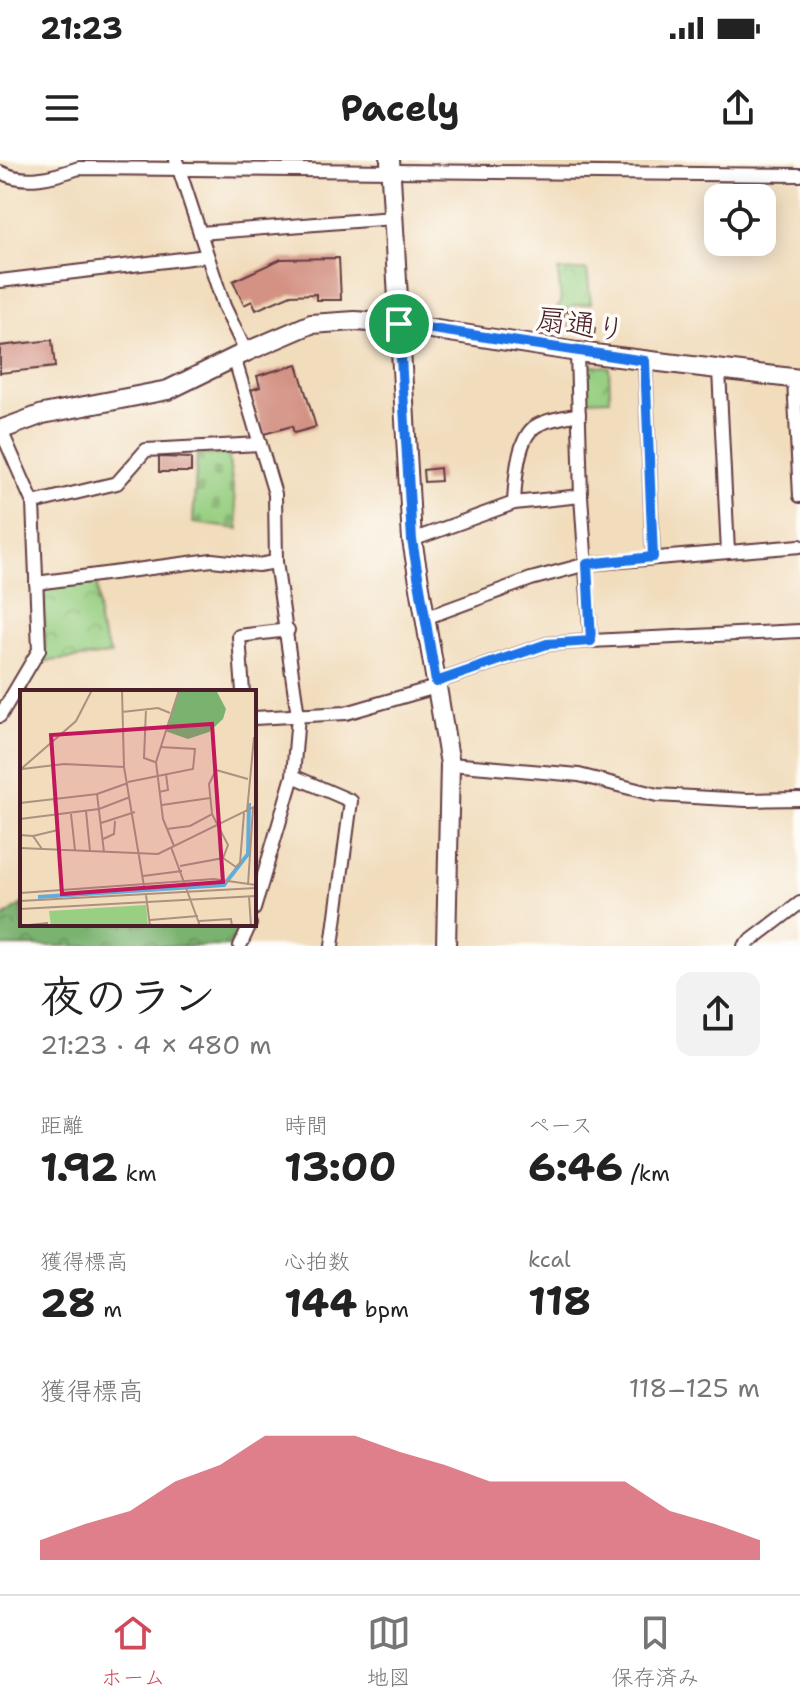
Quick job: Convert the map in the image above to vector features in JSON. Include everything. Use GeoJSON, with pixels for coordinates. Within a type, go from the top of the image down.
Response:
{"type":"FeatureCollection","features":[{"type":"Feature","properties":{"kind":"street"},"geometry":{"type":"LineString","coordinates":[[179,165],[240,355],[275,494],[276,562],[298,716],[293,776],[256,902]]}},
{"type":"Feature","properties":{"kind":"street"},"geometry":{"type":"LineString","coordinates":[[1,175],[46,179],[79,168],[179,165],[390,165],[800,175]]}},
{"type":"Feature","properties":{"kind":"street"},"geometry":{"type":"LineString","coordinates":[[390,165],[412,540],[450,764],[446,946]]}},
{"type":"Feature","properties":{"kind":"street"},"geometry":{"type":"LineString","coordinates":[[200,233],[393,218]]}},
{"type":"Feature","properties":{"kind":"street"},"geometry":{"type":"LineString","coordinates":[[0,281],[207,256]]}},
{"type":"Feature","properties":{"kind":"street","name":"扇通り"},"geometry":{"type":"LineString","coordinates":[[0,429],[43,414],[168,390],[311,324],[355,321],[399,324],[577,352],[797,379]]}},
{"type":"Feature","properties":{"kind":"street"},"geometry":{"type":"LineString","coordinates":[[577,352],[581,496],[591,641]]}},
{"type":"Feature","properties":{"kind":"street"},"geometry":{"type":"LineString","coordinates":[[645,361],[653,557]]}},
{"type":"Feature","properties":{"kind":"street"},"geometry":{"type":"LineString","coordinates":[[719,370],[728,552]]}},
{"type":"Feature","properties":{"kind":"street"},"geometry":{"type":"LineString","coordinates":[[797,379],[800,496]]}},
{"type":"Feature","properties":{"kind":"street"},"geometry":{"type":"LineString","coordinates":[[514,503],[515,477],[525,439],[535,426],[579,414]]}},
{"type":"Feature","properties":{"kind":"street"},"geometry":{"type":"LineString","coordinates":[[0,429],[33,503],[39,650],[0,716]]}},
{"type":"Feature","properties":{"kind":"street"},"geometry":{"type":"LineString","coordinates":[[33,503],[117,483],[146,450],[260,444]]}},
{"type":"Feature","properties":{"kind":"street"},"geometry":{"type":"LineString","coordinates":[[412,540],[514,503],[581,496]]}},
{"type":"Feature","properties":{"kind":"street"},"geometry":{"type":"LineString","coordinates":[[425,618],[531,579],[587,564],[800,546]]}},
{"type":"Feature","properties":{"kind":"street"},"geometry":{"type":"LineString","coordinates":[[36,583],[212,560],[258,565],[276,562]]}},
{"type":"Feature","properties":{"kind":"street"},"geometry":{"type":"LineString","coordinates":[[243,690],[239,636],[288,630]]}},
{"type":"Feature","properties":{"kind":"street"},"geometry":{"type":"LineString","coordinates":[[256,718],[346,713],[547,644],[800,631]]}},
{"type":"Feature","properties":{"kind":"street"},"geometry":{"type":"LineString","coordinates":[[450,764],[579,775],[657,795],[746,800],[800,799]]}},
{"type":"Feature","properties":{"kind":"street"},"geometry":{"type":"LineString","coordinates":[[293,776],[351,801],[332,946]]}},
{"type":"Feature","properties":{"kind":"street"},"geometry":{"type":"LineString","coordinates":[[256,850],[270,852]]}},
{"type":"Feature","properties":{"kind":"street"},"geometry":{"type":"LineString","coordinates":[[744,946],[800,903]]}},
{"type":"Feature","properties":{"kind":"street"},"geometry":{"type":"LineString","coordinates":[[240,946],[249,926]]}},
{"type":"Feature","properties":{"kind":"green space"},"geometry":{"type":"Polygon","coordinates":[[[587,270],[591,303],[566,308],[560,315],[557,330],[551,330],[553,313],[561,303],[558,271],[587,270]]]}},
{"type":"Feature","properties":{"kind":"green space"},"geometry":{"type":"Polygon","coordinates":[[[586,364],[609,367],[610,399],[584,400],[582,367],[586,364]]]}},
{"type":"Feature","properties":{"kind":"green space"},"geometry":{"type":"Polygon","coordinates":[[[228,454],[239,529],[193,523],[197,455],[228,454]]]}},
{"type":"Feature","properties":{"kind":"green space"},"geometry":{"type":"Polygon","coordinates":[[[97,581],[99,626],[111,655],[39,662],[45,651],[44,592],[48,586],[97,581]]]}},
{"type":"Feature","properties":{"kind":"green space"},"geometry":{"type":"Polygon","coordinates":[[[20,905],[20,926],[238,928],[230,946],[0,946],[0,920],[20,905]]]}},
{"type":"Feature","properties":{"kind":"building"},"geometry":{"type":"Polygon","coordinates":[[[339,258],[341,300],[316,300],[316,294],[291,295],[256,310],[252,301],[244,305],[233,281],[281,259],[339,258]]]}},
{"type":"Feature","properties":{"kind":"building"},"geometry":{"type":"Polygon","coordinates":[[[564,311],[589,314],[588,327],[595,328],[594,335],[562,331],[564,311]]]}},
{"type":"Feature","properties":{"kind":"building"},"geometry":{"type":"Polygon","coordinates":[[[52,340],[55,367],[0,373],[0,346],[52,340]]]}},
{"type":"Feature","properties":{"kind":"building"},"geometry":{"type":"Polygon","coordinates":[[[297,364],[316,427],[294,433],[292,426],[264,434],[251,390],[260,387],[257,376],[297,364]]]}},
{"type":"Feature","properties":{"kind":"building"},"geometry":{"type":"Polygon","coordinates":[[[159,457],[191,458],[191,472],[159,472],[159,457]]]}},
{"type":"Feature","properties":{"kind":"building"},"geometry":{"type":"Polygon","coordinates":[[[440,468],[441,481],[424,482],[423,470],[440,468]]]}},
{"type":"Feature","properties":{"kind":"route"},"geometry":{"type":"LineString","coordinates":[[399,324],[645,361],[653,557],[587,564],[591,641],[547,644],[436,682],[412,540],[399,324]]}}]}
